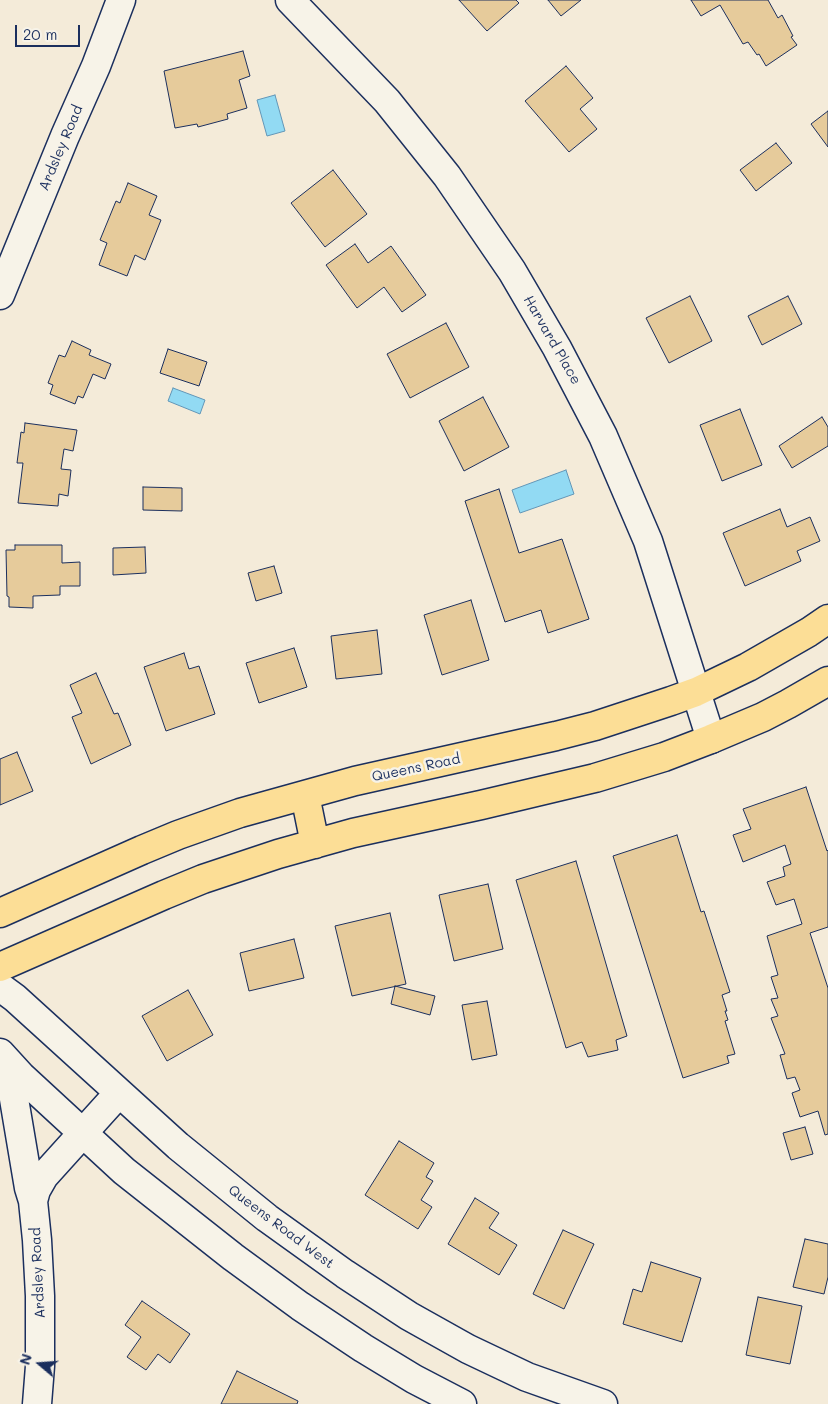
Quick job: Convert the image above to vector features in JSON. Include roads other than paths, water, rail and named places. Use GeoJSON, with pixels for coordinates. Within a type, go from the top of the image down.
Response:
{"type":"FeatureCollection","features":[{"type":"Feature","properties":{"kind":"main road","name":"Queens Road"},"geometry":{"type":"LineString","coordinates":[[0,913],[178,835],[240,813],[355,781],[556,736],[629,715],[696,692],[748,667],[828,619]]}},
{"type":"Feature","properties":{"kind":"main road"},"geometry":{"type":"LineString","coordinates":[[0,967],[156,898],[203,879],[270,857],[353,833],[595,778],[664,757],[762,717],[828,681]]}},
{"type":"Feature","properties":{"kind":"main road"},"geometry":{"type":"LineString","coordinates":[[305,795],[315,844]]}},
{"type":"Feature","properties":{"kind":"street","name":"Ardsley Road"},"geometry":{"type":"LineString","coordinates":[[0,295],[65,136],[96,66],[121,0]]}},
{"type":"Feature","properties":{"kind":"street","name":"Harvard Place"},"geometry":{"type":"LineString","coordinates":[[290,0],[387,101],[447,176],[512,271],[557,348],[603,436],[648,541],[711,739]]}},
{"type":"Feature","properties":{"kind":"street","name":"Queens Road West"},"geometry":{"type":"LineString","coordinates":[[0,987],[15,998],[118,1094],[178,1146],[267,1218],[345,1274],[409,1316],[468,1349],[527,1377],[603,1404]]}},
{"type":"Feature","properties":{"kind":"street","name":"Ardsley Road"},"geometry":{"type":"LineString","coordinates":[[0,1053],[8,1071],[17,1113],[38,1240],[40,1366],[37,1404]]}},
{"type":"Feature","properties":{"kind":"street"},"geometry":{"type":"LineString","coordinates":[[0,1053],[21,1076],[124,1170],[233,1258],[324,1323],[390,1365],[462,1404]]}},
{"type":"Feature","properties":{"kind":"street"},"geometry":{"type":"LineString","coordinates":[[33,1201],[36,1190],[44,1176],[118,1094]]}},
{"type":"Feature","properties":{"kind":"water"},"geometry":{"type":"Polygon","coordinates":[[[275,95],[285,131],[267,136],[257,100],[275,95]]]}},
{"type":"Feature","properties":{"kind":"water"},"geometry":{"type":"Polygon","coordinates":[[[173,388],[205,400],[200,414],[168,401],[173,388]]]}},
{"type":"Feature","properties":{"kind":"water"},"geometry":{"type":"Polygon","coordinates":[[[566,470],[574,494],[520,513],[512,490],[566,470]]]}}]}
